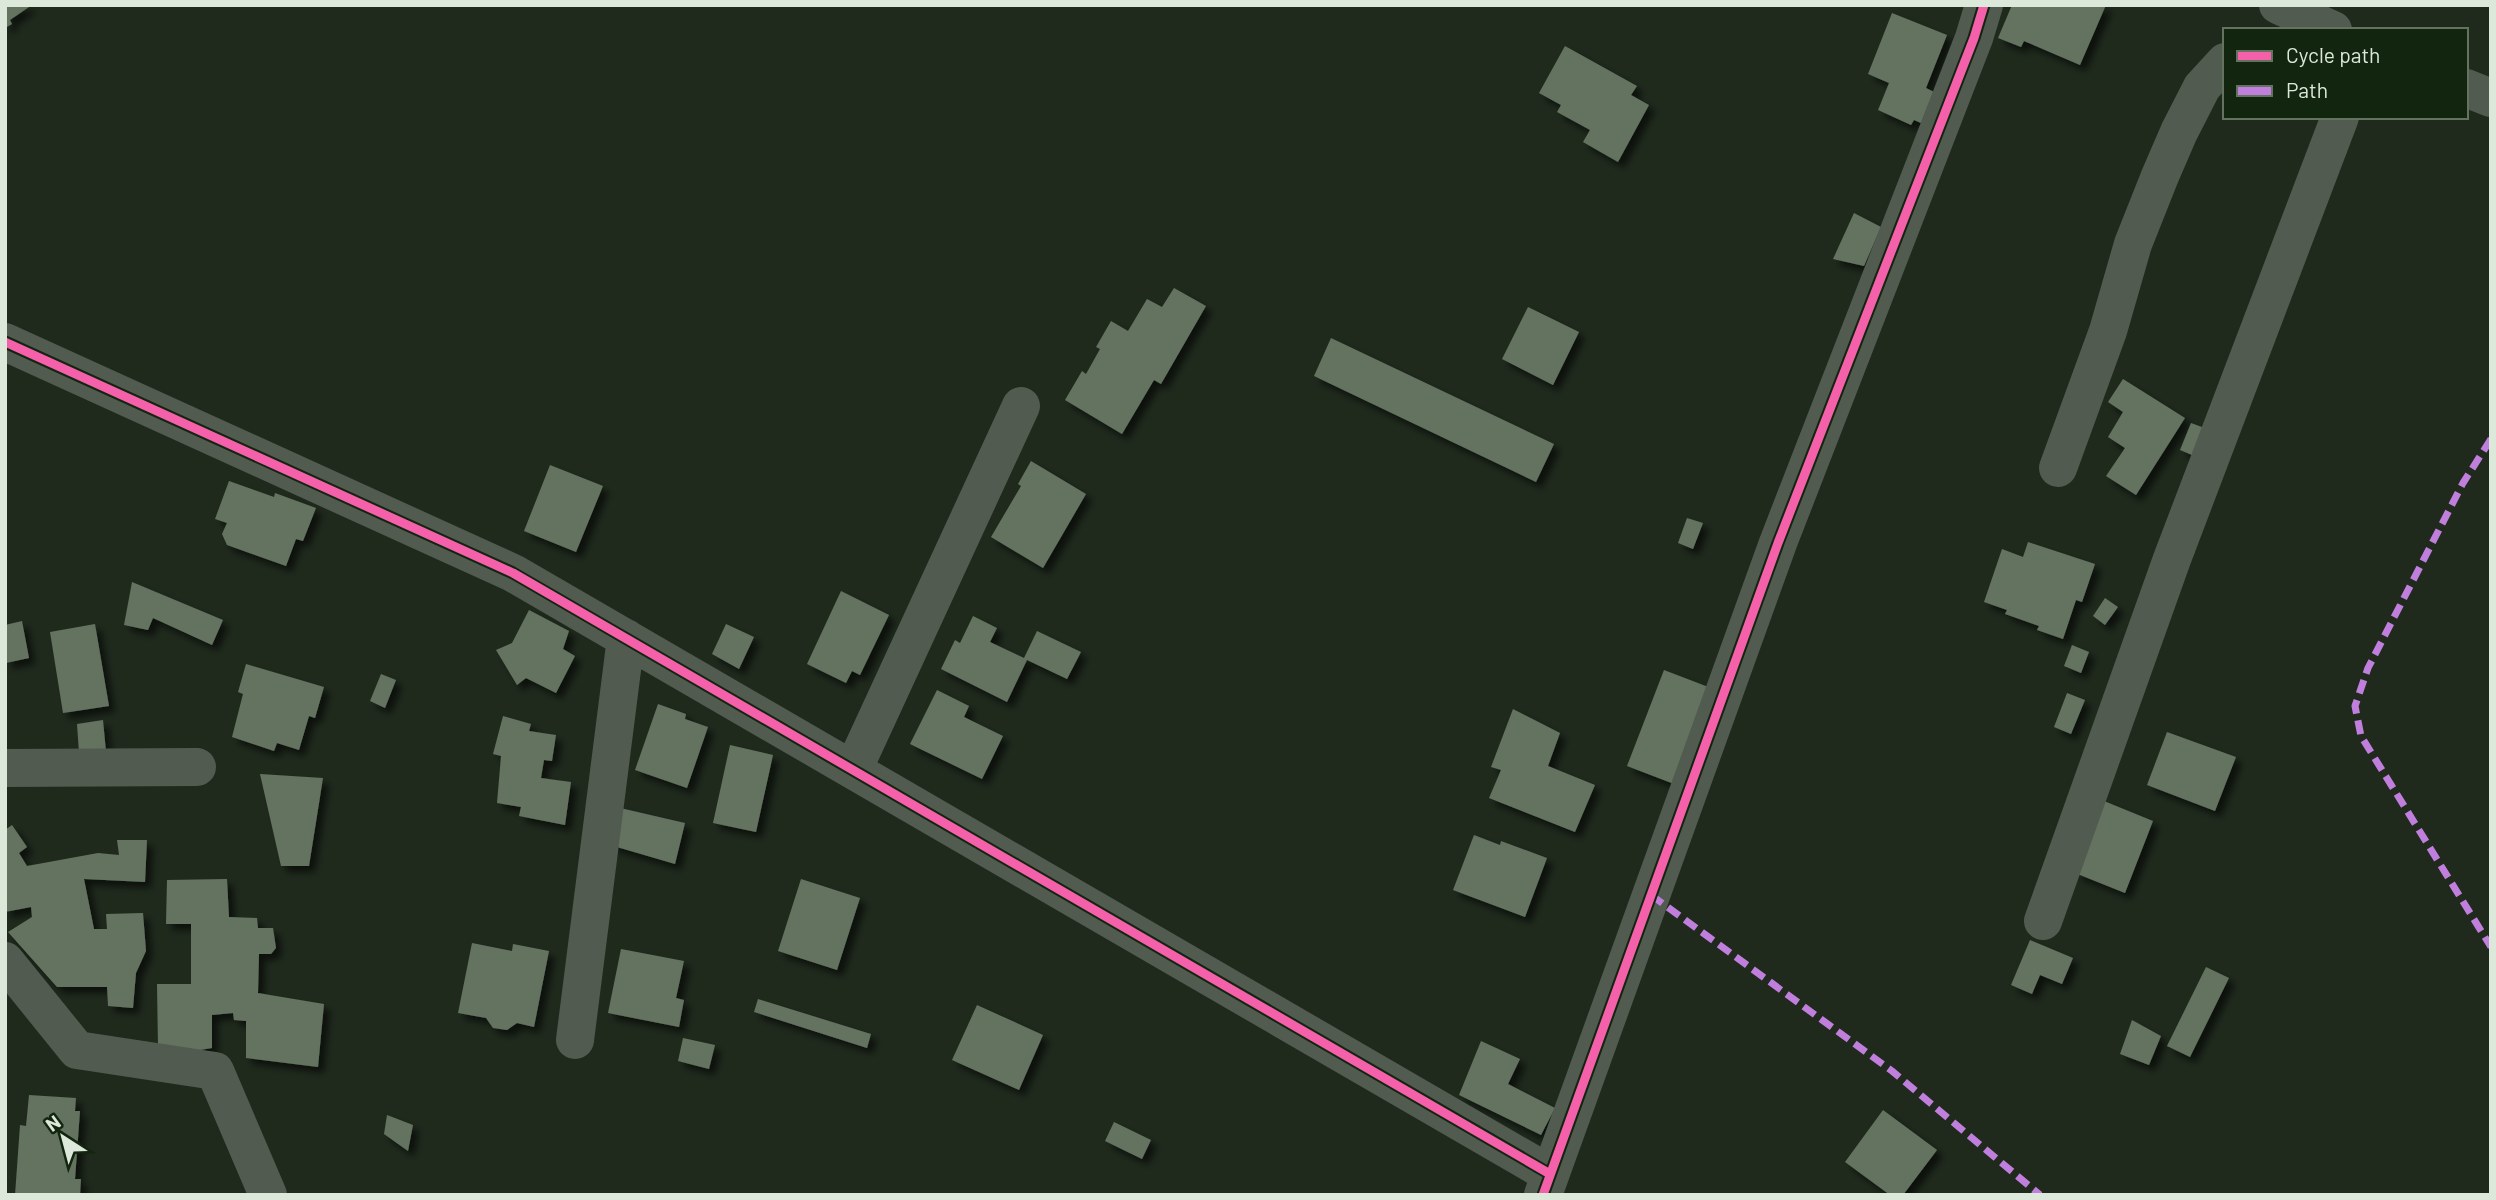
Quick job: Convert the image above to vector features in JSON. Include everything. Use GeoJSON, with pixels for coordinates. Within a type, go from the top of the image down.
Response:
{"type":"FeatureCollection","features":[{"type":"Feature","properties":{"kind":"street"},"geometry":{"type":"LineString","coordinates":[[5,342],[513,573],[853,770],[1547,1184],[1778,543],[1974,38],[1984,5]]}},
{"type":"Feature","properties":{"kind":"street"},"geometry":{"type":"LineString","coordinates":[[2274,14],[2326,28]]}},
{"type":"Feature","properties":{"kind":"street"},"geometry":{"type":"LineString","coordinates":[[2058,468],[2108,331],[2133,244],[2160,176],[2202,88],[2223,64]]}},
{"type":"Feature","properties":{"kind":"street"},"geometry":{"type":"LineString","coordinates":[[2468,89],[2491,98]]}},
{"type":"Feature","properties":{"kind":"street"},"geometry":{"type":"LineString","coordinates":[[2043,921],[2172,559],[2339,119]]}},
{"type":"Feature","properties":{"kind":"street"},"geometry":{"type":"LineString","coordinates":[[853,770],[1021,406]]}},
{"type":"Feature","properties":{"kind":"street"},"geometry":{"type":"LineString","coordinates":[[575,1040],[626,638]]}},
{"type":"Feature","properties":{"kind":"street"},"geometry":{"type":"LineString","coordinates":[[5,768],[197,767]]}},
{"type":"Feature","properties":{"kind":"street"},"geometry":{"type":"LineString","coordinates":[[5,961],[78,1050],[215,1072],[268,1195]]}},
{"type":"Feature","properties":{"kind":"building"},"geometry":{"type":"Polygon","coordinates":[[[5,5],[32,5],[10,20],[12,24],[5,28],[5,5]]]}},
{"type":"Feature","properties":{"kind":"building"},"geometry":{"type":"Polygon","coordinates":[[[2012,5],[2106,5],[2080,65],[2024,41],[2021,47],[1998,38],[2012,5]]]}},
{"type":"Feature","properties":{"kind":"building"},"geometry":{"type":"Polygon","coordinates":[[[1892,13],[1947,35],[1926,88],[1934,92],[1921,123],[1914,120],[1911,125],[1878,110],[1889,83],[1868,74],[1892,13]]]}},
{"type":"Feature","properties":{"kind":"building"},"geometry":{"type":"Polygon","coordinates":[[[1565,46],[1637,86],[1631,95],[1649,105],[1618,162],[1583,142],[1590,130],[1557,112],[1561,105],[1539,93],[1565,46]]]}},
{"type":"Feature","properties":{"kind":"building"},"geometry":{"type":"Polygon","coordinates":[[[1854,213],[1881,227],[1864,266],[1833,259],[1854,213]]]}},
{"type":"Feature","properties":{"kind":"building"},"geometry":{"type":"Polygon","coordinates":[[[1174,288],[1206,306],[1161,384],[1154,380],[1122,434],[1065,400],[1082,371],[1086,374],[1100,349],[1096,347],[1111,321],[1128,331],[1147,299],[1162,307],[1174,288]]]}},
{"type":"Feature","properties":{"kind":"building"},"geometry":{"type":"Polygon","coordinates":[[[1528,307],[1579,332],[1553,385],[1502,359],[1528,307]]]}},
{"type":"Feature","properties":{"kind":"building"},"geometry":{"type":"Polygon","coordinates":[[[1331,338],[1554,444],[1536,482],[1314,376],[1331,338]]]}},
{"type":"Feature","properties":{"kind":"building"},"geometry":{"type":"Polygon","coordinates":[[[2123,379],[2185,418],[2136,495],[2106,476],[2125,448],[2108,437],[2123,412],[2108,402],[2123,379]]]}},
{"type":"Feature","properties":{"kind":"building"},"geometry":{"type":"Polygon","coordinates":[[[2191,423],[2210,430],[2199,458],[2180,450],[2191,423]]]}},
{"type":"Feature","properties":{"kind":"building"},"geometry":{"type":"Polygon","coordinates":[[[1031,461],[1086,494],[1043,568],[991,537],[1021,486],[1018,484],[1031,461]]]}},
{"type":"Feature","properties":{"kind":"building"},"geometry":{"type":"Polygon","coordinates":[[[550,465],[603,486],[576,552],[524,531],[550,465]]]}},
{"type":"Feature","properties":{"kind":"building"},"geometry":{"type":"Polygon","coordinates":[[[229,481],[274,497],[275,493],[316,508],[303,541],[296,539],[286,566],[227,545],[222,534],[227,523],[215,519],[229,481]]]}},
{"type":"Feature","properties":{"kind":"building"},"geometry":{"type":"Polygon","coordinates":[[[1687,518],[1703,523],[1693,549],[1678,543],[1687,518]]]}},
{"type":"Feature","properties":{"kind":"building"},"geometry":{"type":"Polygon","coordinates":[[[2028,542],[2095,564],[2082,602],[2076,600],[2063,639],[2037,630],[2039,626],[2005,614],[2007,610],[1984,602],[2002,549],[2023,557],[2028,542]]]}},
{"type":"Feature","properties":{"kind":"building"},"geometry":{"type":"Polygon","coordinates":[[[132,582],[223,620],[212,645],[153,618],[148,630],[124,625],[132,582]]]}},
{"type":"Feature","properties":{"kind":"building"},"geometry":{"type":"Polygon","coordinates":[[[841,591],[889,615],[860,675],[852,671],[846,683],[807,664],[841,591]]]}},
{"type":"Feature","properties":{"kind":"building"},"geometry":{"type":"Polygon","coordinates":[[[2105,598],[2118,607],[2105,625],[2093,616],[2105,598]]]}},
{"type":"Feature","properties":{"kind":"building"},"geometry":{"type":"Polygon","coordinates":[[[529,610],[569,631],[563,649],[575,656],[556,693],[526,678],[517,685],[496,650],[512,643],[529,610]]]}},
{"type":"Feature","properties":{"kind":"building"},"geometry":{"type":"Polygon","coordinates":[[[973,616],[997,628],[990,642],[1024,658],[1037,631],[1081,652],[1067,679],[1027,660],[1007,702],[941,669],[955,640],[960,643],[973,616]]]}},
{"type":"Feature","properties":{"kind":"building"},"geometry":{"type":"Polygon","coordinates":[[[22,621],[29,658],[6,663],[5,625],[22,621]]]}},
{"type":"Feature","properties":{"kind":"building"},"geometry":{"type":"Polygon","coordinates":[[[95,624],[109,706],[63,713],[50,632],[95,624]]]}},
{"type":"Feature","properties":{"kind":"building"},"geometry":{"type":"Polygon","coordinates":[[[726,624],[754,637],[739,669],[712,654],[726,624]]]}},
{"type":"Feature","properties":{"kind":"building"},"geometry":{"type":"Polygon","coordinates":[[[2072,645],[2089,652],[2081,673],[2064,666],[2072,645]]]}},
{"type":"Feature","properties":{"kind":"building"},"geometry":{"type":"Polygon","coordinates":[[[246,664],[324,687],[315,718],[309,716],[299,750],[277,743],[274,751],[232,737],[243,694],[238,692],[246,664]]]}},
{"type":"Feature","properties":{"kind":"building"},"geometry":{"type":"Polygon","coordinates":[[[1664,670],[1711,688],[1674,784],[1627,766],[1664,670]]]}},
{"type":"Feature","properties":{"kind":"building"},"geometry":{"type":"Polygon","coordinates":[[[381,674],[396,680],[385,708],[370,701],[381,674]]]}},
{"type":"Feature","properties":{"kind":"building"},"geometry":{"type":"Polygon","coordinates":[[[937,690],[969,706],[964,717],[1003,736],[982,779],[910,744],[937,690]]]}},
{"type":"Feature","properties":{"kind":"building"},"geometry":{"type":"Polygon","coordinates":[[[2067,693],[2085,700],[2071,734],[2054,727],[2067,693]]]}},
{"type":"Feature","properties":{"kind":"building"},"geometry":{"type":"Polygon","coordinates":[[[658,704],[686,714],[685,719],[708,727],[687,788],[635,770],[658,704]]]}},
{"type":"Feature","properties":{"kind":"building"},"geometry":{"type":"Polygon","coordinates":[[[1513,709],[1560,733],[1548,766],[1595,785],[1575,832],[1489,798],[1501,770],[1491,767],[1513,709]]]}},
{"type":"Feature","properties":{"kind":"building"},"geometry":{"type":"Polygon","coordinates":[[[503,716],[531,724],[529,731],[556,735],[552,761],[544,760],[541,778],[571,782],[565,825],[519,816],[521,807],[497,803],[501,756],[493,754],[503,716]]]}},
{"type":"Feature","properties":{"kind":"building"},"geometry":{"type":"Polygon","coordinates":[[[103,720],[106,752],[79,753],[77,724],[103,720]]]}},
{"type":"Feature","properties":{"kind":"building"},"geometry":{"type":"Polygon","coordinates":[[[2167,732],[2236,757],[2215,811],[2147,785],[2167,732]]]}},
{"type":"Feature","properties":{"kind":"building"},"geometry":{"type":"Polygon","coordinates":[[[730,745],[773,755],[756,832],[713,823],[730,745]]]}},
{"type":"Feature","properties":{"kind":"building"},"geometry":{"type":"Polygon","coordinates":[[[260,774],[323,778],[309,866],[281,866],[260,774]]]}},
{"type":"Feature","properties":{"kind":"building"},"geometry":{"type":"Polygon","coordinates":[[[2104,801],[2153,821],[2125,893],[2075,873],[2104,801]]]}},
{"type":"Feature","properties":{"kind":"building"},"geometry":{"type":"Polygon","coordinates":[[[616,807],[685,823],[675,864],[610,845],[616,807]]]}},
{"type":"Feature","properties":{"kind":"building"},"geometry":{"type":"Polygon","coordinates":[[[12,825],[27,847],[19,853],[27,866],[98,853],[119,855],[117,840],[147,840],[145,882],[84,879],[94,929],[107,929],[106,914],[143,913],[146,951],[136,973],[133,1008],[108,1006],[107,987],[57,987],[8,932],[32,917],[31,907],[5,912],[5,830],[12,825]]]}},
{"type":"Feature","properties":{"kind":"building"},"geometry":{"type":"Polygon","coordinates":[[[1474,835],[1500,845],[1501,841],[1547,858],[1525,917],[1453,890],[1474,835]]]}},
{"type":"Feature","properties":{"kind":"building"},"geometry":{"type":"Polygon","coordinates":[[[227,879],[229,917],[257,918],[258,928],[273,928],[276,948],[271,954],[259,954],[258,993],[324,1004],[318,1067],[246,1058],[246,1021],[234,1020],[233,1013],[212,1015],[212,1048],[188,1052],[158,1046],[157,984],[191,984],[191,924],[166,924],[167,880],[227,879]]]}},
{"type":"Feature","properties":{"kind":"building"},"geometry":{"type":"Polygon","coordinates":[[[801,879],[860,898],[837,970],[778,951],[801,879]]]}},
{"type":"Feature","properties":{"kind":"building"},"geometry":{"type":"Polygon","coordinates":[[[2030,940],[2073,958],[2062,984],[2040,975],[2032,994],[2011,985],[2030,940]]]}},
{"type":"Feature","properties":{"kind":"building"},"geometry":{"type":"Polygon","coordinates":[[[472,943],[512,951],[513,944],[549,951],[534,1027],[517,1023],[507,1030],[493,1028],[486,1018],[458,1013],[472,943]]]}},
{"type":"Feature","properties":{"kind":"building"},"geometry":{"type":"Polygon","coordinates":[[[621,949],[684,961],[676,998],[684,1000],[679,1027],[608,1013],[621,949]]]}},
{"type":"Feature","properties":{"kind":"building"},"geometry":{"type":"Polygon","coordinates":[[[2206,967],[2229,978],[2190,1057],[2167,1046],[2206,967]]]}},
{"type":"Feature","properties":{"kind":"building"},"geometry":{"type":"Polygon","coordinates":[[[758,999],[871,1034],[867,1048],[754,1012],[758,999]]]}},
{"type":"Feature","properties":{"kind":"building"},"geometry":{"type":"Polygon","coordinates":[[[977,1005],[1043,1035],[1019,1090],[952,1060],[977,1005]]]}},
{"type":"Feature","properties":{"kind":"building"},"geometry":{"type":"Polygon","coordinates":[[[2132,1020],[2161,1036],[2149,1065],[2120,1054],[2132,1020]]]}},
{"type":"Feature","properties":{"kind":"building"},"geometry":{"type":"Polygon","coordinates":[[[683,1038],[715,1045],[709,1069],[678,1061],[683,1038]]]}},
{"type":"Feature","properties":{"kind":"building"},"geometry":{"type":"Polygon","coordinates":[[[1481,1041],[1520,1059],[1508,1084],[1555,1108],[1541,1135],[1459,1095],[1481,1041]]]}},
{"type":"Feature","properties":{"kind":"building"},"geometry":{"type":"Polygon","coordinates":[[[29,1095],[76,1098],[75,1111],[80,1111],[75,1179],[81,1179],[80,1195],[15,1195],[20,1125],[26,1126],[29,1095]]]}},
{"type":"Feature","properties":{"kind":"building"},"geometry":{"type":"Polygon","coordinates":[[[1883,1110],[1937,1150],[1903,1195],[1890,1195],[1845,1162],[1883,1110]]]}},
{"type":"Feature","properties":{"kind":"building"},"geometry":{"type":"Polygon","coordinates":[[[387,1115],[413,1125],[408,1151],[384,1134],[387,1115]]]}},
{"type":"Feature","properties":{"kind":"building"},"geometry":{"type":"Polygon","coordinates":[[[1114,1122],[1151,1140],[1142,1159],[1105,1141],[1114,1122]]]}},
{"type":"Feature","properties":{"kind":"marked path"},"geometry":{"type":"LineString","coordinates":[[2491,439],[2463,483],[2368,668],[2355,706],[2361,736],[2491,947]]}},
{"type":"Feature","properties":{"kind":"marked path"},"geometry":{"type":"LineString","coordinates":[[1651,895],[1892,1071],[2040,1195]]}},
{"type":"Feature","properties":{"kind":"cycle path"},"geometry":{"type":"LineString","coordinates":[[1543,1195],[1778,543],[1974,38],[1984,5]]}},
{"type":"Feature","properties":{"kind":"cycle path"},"geometry":{"type":"LineString","coordinates":[[5,342],[513,573],[1550,1174]]}}]}
